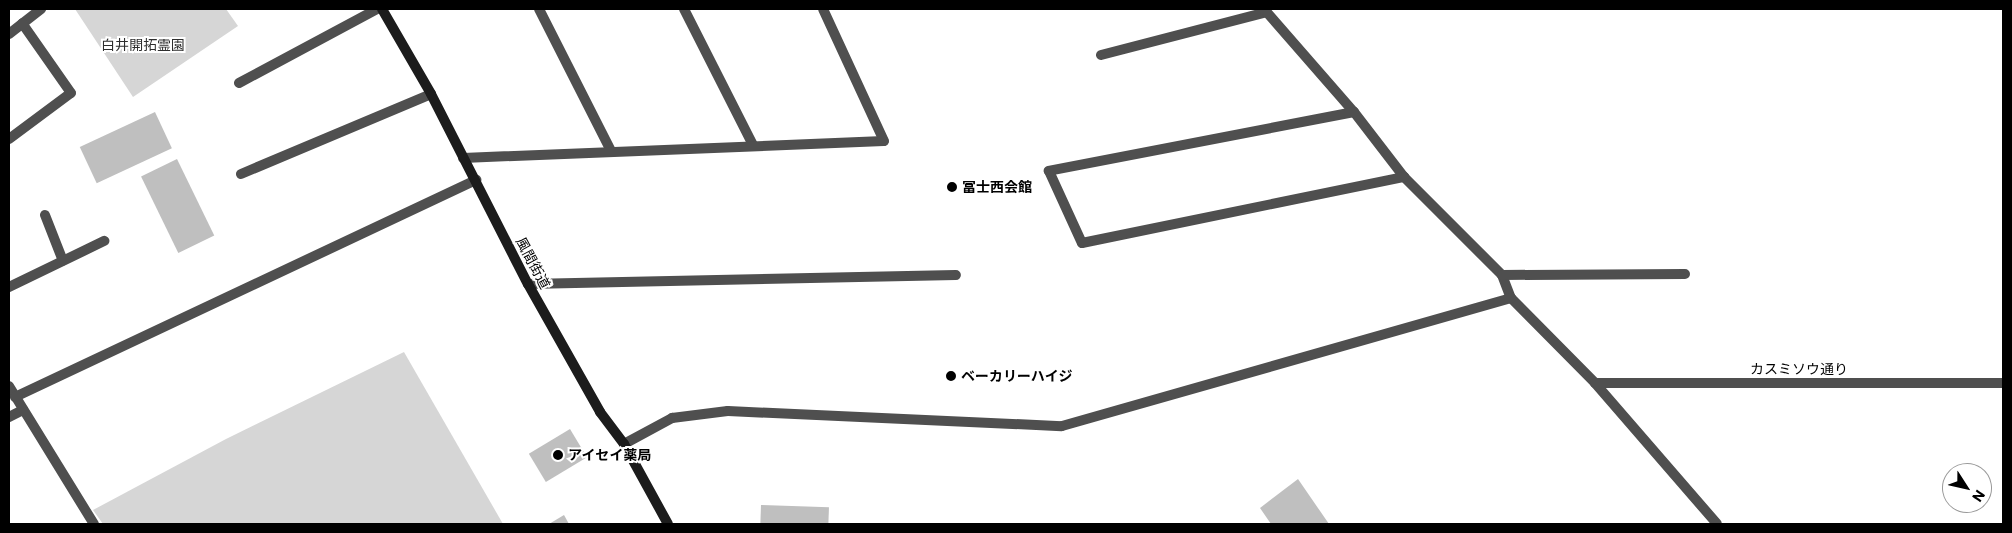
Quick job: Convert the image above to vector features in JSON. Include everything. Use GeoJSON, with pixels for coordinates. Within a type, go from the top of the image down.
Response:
{"type":"FeatureCollection","features":[{"type":"Feature","properties":{"kind":"street"},"geometry":{"type":"LineString","coordinates":[[9,34],[41,9]]}},
{"type":"Feature","properties":{"kind":"street"},"geometry":{"type":"LineString","coordinates":[[240,83],[377,9]]}},
{"type":"Feature","properties":{"kind":"street","name":"風間街道"},"geometry":{"type":"LineString","coordinates":[[382,9],[431,94],[528,284],[600,412],[624,444],[668,524]]}},
{"type":"Feature","properties":{"kind":"street"},"geometry":{"type":"LineString","coordinates":[[539,9],[611,151]]}},
{"type":"Feature","properties":{"kind":"street"},"geometry":{"type":"LineString","coordinates":[[684,9],[753,145]]}},
{"type":"Feature","properties":{"kind":"street"},"geometry":{"type":"LineString","coordinates":[[463,158],[884,141],[823,9]]}},
{"type":"Feature","properties":{"kind":"street"},"geometry":{"type":"LineString","coordinates":[[1101,55],[1265,10],[1354,112],[1404,177],[1502,275],[1511,298],[1595,383],[1717,524]]}},
{"type":"Feature","properties":{"kind":"street"},"geometry":{"type":"LineString","coordinates":[[9,139],[71,93],[22,23]]}},
{"type":"Feature","properties":{"kind":"street"},"geometry":{"type":"LineString","coordinates":[[241,174],[431,94]]}},
{"type":"Feature","properties":{"kind":"street"},"geometry":{"type":"LineString","coordinates":[[1354,112],[1049,171],[1082,243],[1404,177]]}},
{"type":"Feature","properties":{"kind":"street"},"geometry":{"type":"LineString","coordinates":[[15,397],[476,180]]}},
{"type":"Feature","properties":{"kind":"street"},"geometry":{"type":"LineString","coordinates":[[45,215],[63,261]]}},
{"type":"Feature","properties":{"kind":"street"},"geometry":{"type":"LineString","coordinates":[[9,287],[104,241]]}},
{"type":"Feature","properties":{"kind":"street"},"geometry":{"type":"LineString","coordinates":[[1502,275],[1685,274]]}},
{"type":"Feature","properties":{"kind":"street"},"geometry":{"type":"LineString","coordinates":[[528,284],[956,275]]}},
{"type":"Feature","properties":{"kind":"street"},"geometry":{"type":"LineString","coordinates":[[624,444],[672,418],[728,411],[1062,426],[1511,298]]}},
{"type":"Feature","properties":{"kind":"street","name":"カスミソウ通り"},"geometry":{"type":"LineString","coordinates":[[1595,383],[2003,384]]}},
{"type":"Feature","properties":{"kind":"street"},"geometry":{"type":"LineString","coordinates":[[9,386],[94,524]]}},
{"type":"Feature","properties":{"kind":"street"},"geometry":{"type":"LineString","coordinates":[[9,417],[23,410]]}},
{"type":"Feature","properties":{"kind":"green space","name":"白井開拓霊園"},"geometry":{"type":"Polygon","coordinates":[[[75,9],[226,9],[238,26],[133,97],[75,9]]]}},
{"type":"Feature","properties":{"kind":"green space"},"geometry":{"type":"Polygon","coordinates":[[[404,352],[503,524],[103,524],[93,510],[226,439],[404,352]]]}},
{"type":"Feature","properties":{"kind":"building"},"geometry":{"type":"Polygon","coordinates":[[[155,112],[172,148],[97,183],[80,147],[155,112]]]}},
{"type":"Feature","properties":{"kind":"building"},"geometry":{"type":"Polygon","coordinates":[[[177,159],[214,235],[178,253],[141,177],[177,159]]]}},
{"type":"Feature","properties":{"kind":"building"},"geometry":{"type":"Polygon","coordinates":[[[570,429],[587,457],[546,482],[529,454],[570,429]]]}},
{"type":"Feature","properties":{"kind":"building"},"geometry":{"type":"Polygon","coordinates":[[[1298,479],[1329,524],[1271,524],[1260,508],[1298,479]]]}},
{"type":"Feature","properties":{"kind":"building"},"geometry":{"type":"Polygon","coordinates":[[[761,505],[829,507],[828,524],[760,524],[761,505]]]}},
{"type":"Feature","properties":{"kind":"building"},"geometry":{"type":"Polygon","coordinates":[[[564,515],[569,524],[549,524],[564,515]]]}},
{"type":"Feature","properties":{"kind":"place","name":"冨士西会館"},"geometry":{"type":"Point","coordinates":[952,187]}},
{"type":"Feature","properties":{"kind":"place","name":"ベーカリーハイジ"},"geometry":{"type":"Point","coordinates":[951,376]}},
{"type":"Feature","properties":{"kind":"place","name":"アイセイ薬局"},"geometry":{"type":"Point","coordinates":[558,455]}}]}
